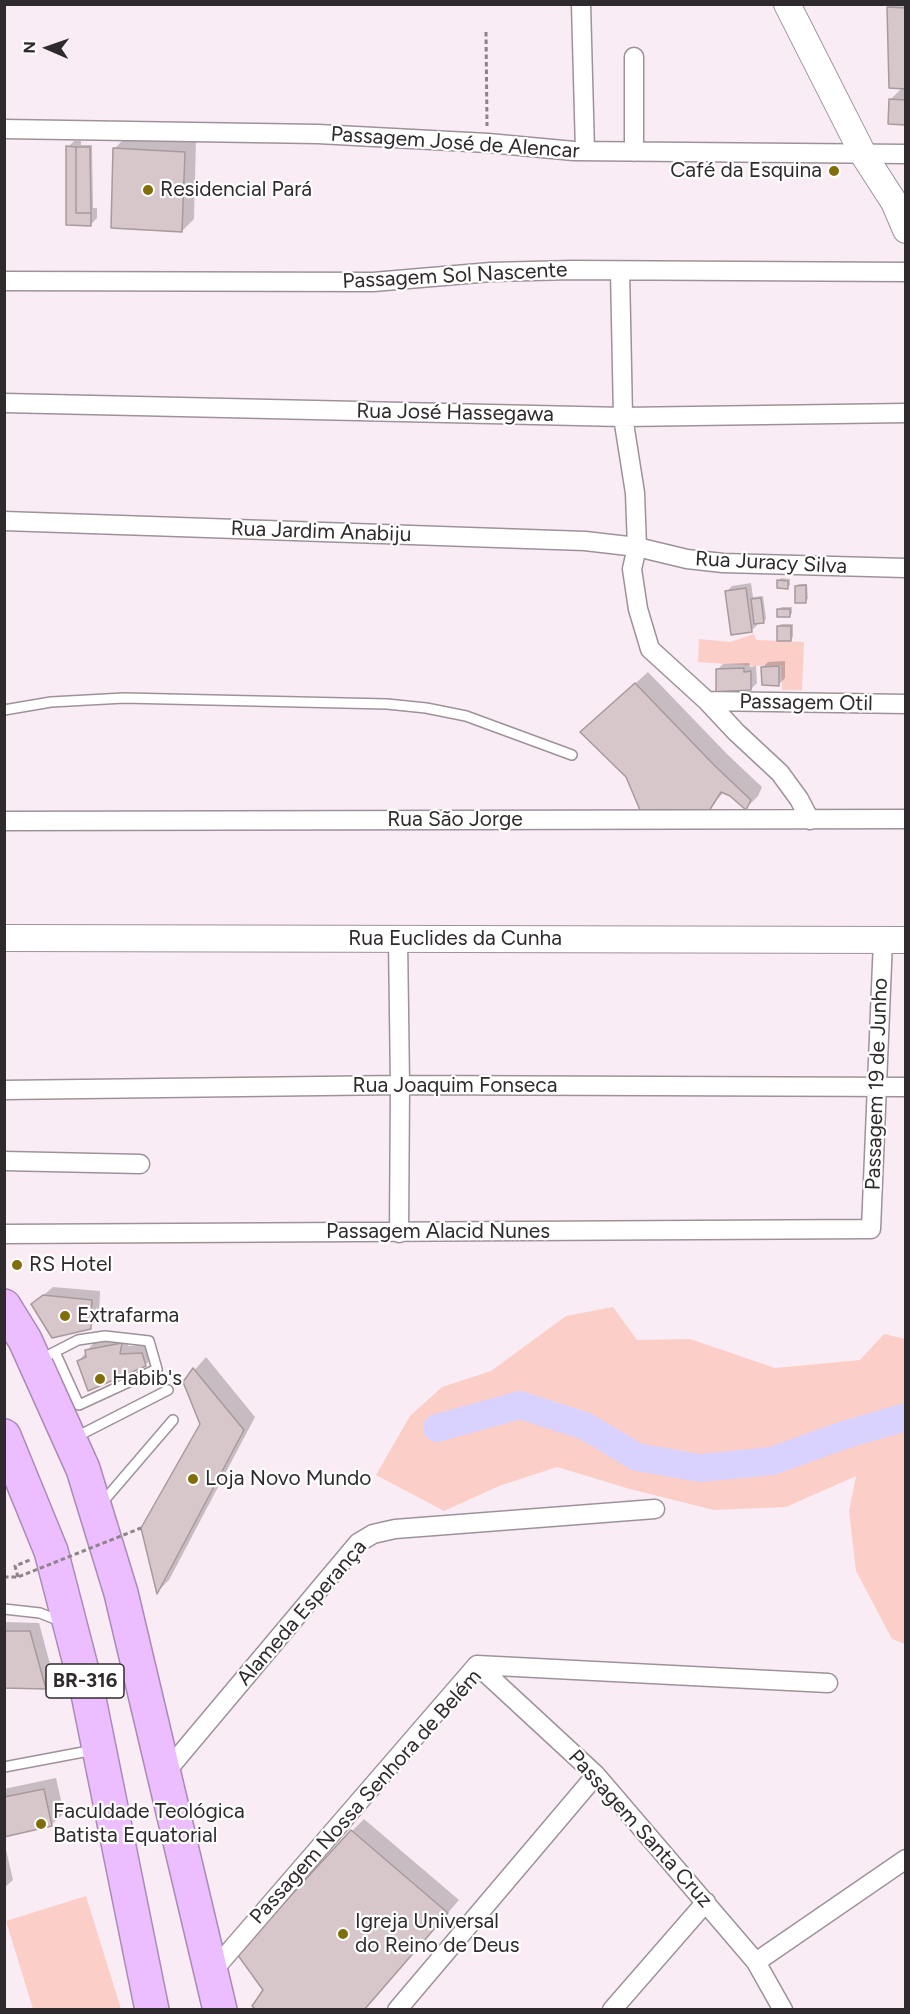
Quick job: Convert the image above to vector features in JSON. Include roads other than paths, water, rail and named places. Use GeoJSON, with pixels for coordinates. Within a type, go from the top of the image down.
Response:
{"type":"FeatureCollection","features":[{"type":"Feature","properties":{"kind":"highway","name":"BR-316"},"geometry":{"type":"LineString","coordinates":[[4,1306],[25,1340],[45,1357],[121,1593],[220,2010]]}},
{"type":"Feature","properties":{"kind":"highway","name":"BR-316"},"geometry":{"type":"LineString","coordinates":[[6,1446],[51,1551],[88,1694],[138,1933],[163,2010]]}},
{"type":"Feature","properties":{"kind":"highway"},"geometry":{"type":"LineString","coordinates":[[138,1933],[152,2010]]}},
{"type":"Feature","properties":{"kind":"street"},"geometry":{"type":"LineString","coordinates":[[580,4],[585,151]]}},
{"type":"Feature","properties":{"kind":"street"},"geometry":{"type":"LineString","coordinates":[[787,4],[863,154],[894,202],[906,230]]}},
{"type":"Feature","properties":{"kind":"street"},"geometry":{"type":"LineString","coordinates":[[634,57],[634,152]]}},
{"type":"Feature","properties":{"kind":"street","name":"Passagem José de Alencar"},"geometry":{"type":"LineString","coordinates":[[4,129],[318,134],[488,143],[585,151],[906,154]]}},
{"type":"Feature","properties":{"kind":"street"},"geometry":{"type":"LineString","coordinates":[[620,271],[623,417],[635,493],[638,547],[632,569],[638,609],[650,648],[780,773],[810,819]]}},
{"type":"Feature","properties":{"kind":"street","name":"Passagem Sol Nascente"},"geometry":{"type":"LineString","coordinates":[[4,281],[373,282],[491,272],[906,272]]}},
{"type":"Feature","properties":{"kind":"street","name":"Rua José Hassegawa"},"geometry":{"type":"LineString","coordinates":[[4,403],[623,417],[906,413]]}},
{"type":"Feature","properties":{"kind":"street","name":"Rua Jardim Anabiju"},"geometry":{"type":"LineString","coordinates":[[4,521],[585,541],[638,547]]}},
{"type":"Feature","properties":{"kind":"street","name":"Rua Juracy Silva"},"geometry":{"type":"LineString","coordinates":[[638,547],[687,559],[723,563],[906,568]]}},
{"type":"Feature","properties":{"kind":"street","name":"Passagem Otil"},"geometry":{"type":"LineString","coordinates":[[707,701],[906,704]]}},
{"type":"Feature","properties":{"kind":"street","name":"Rua São Jorge"},"geometry":{"type":"LineString","coordinates":[[4,821],[906,819]]}},
{"type":"Feature","properties":{"kind":"street","name":"Rua Euclides da Cunha"},"geometry":{"type":"LineString","coordinates":[[4,938],[895,940]]}},
{"type":"Feature","properties":{"kind":"street"},"geometry":{"type":"LineString","coordinates":[[398,939],[399,1233]]}},
{"type":"Feature","properties":{"kind":"street","name":"Passagem 19 de Junho"},"geometry":{"type":"LineString","coordinates":[[871,1229],[877,1086],[895,940]]}},
{"type":"Feature","properties":{"kind":"street","name":"Rua Joaquim Fonseca"},"geometry":{"type":"LineString","coordinates":[[4,1090],[400,1085],[906,1087]]}},
{"type":"Feature","properties":{"kind":"street"},"geometry":{"type":"LineString","coordinates":[[4,1161],[140,1164]]}},
{"type":"Feature","properties":{"kind":"street","name":"Passagem Alacid Nunes"},"geometry":{"type":"LineString","coordinates":[[4,1234],[871,1229]]}},
{"type":"Feature","properties":{"kind":"street","name":"Alameda Esperança"},"geometry":{"type":"LineString","coordinates":[[165,1773],[358,1543],[373,1534],[395,1529],[655,1509]]}},
{"type":"Feature","properties":{"kind":"street","name":"Passagem Nossa Senhora de Belém"},"geometry":{"type":"LineString","coordinates":[[211,1973],[477,1665],[828,1683]]}},
{"type":"Feature","properties":{"kind":"street","name":"Passagem Santa Cruz"},"geometry":{"type":"LineString","coordinates":[[477,1665],[596,1774],[756,1962],[783,2010]]}},
{"type":"Feature","properties":{"kind":"street"},"geometry":{"type":"LineString","coordinates":[[398,2010],[596,1774]]}},
{"type":"Feature","properties":{"kind":"street"},"geometry":{"type":"LineString","coordinates":[[756,1962],[906,1859]]}},
{"type":"Feature","properties":{"kind":"street"},"geometry":{"type":"LineString","coordinates":[[612,2010],[706,1902]]}},
{"type":"Feature","properties":{"kind":"lane"},"geometry":{"type":"LineString","coordinates":[[4,710],[51,702],[124,698],[387,704],[426,708],[466,716],[572,755]]}},
{"type":"Feature","properties":{"kind":"lane"},"geometry":{"type":"LineString","coordinates":[[105,1336],[150,1341],[157,1370],[80,1405],[45,1357],[78,1340],[105,1336]]}},
{"type":"Feature","properties":{"kind":"lane"},"geometry":{"type":"LineString","coordinates":[[70,1440],[168,1390]]}},
{"type":"Feature","properties":{"kind":"lane"},"geometry":{"type":"LineString","coordinates":[[95,1510],[173,1420]]}},
{"type":"Feature","properties":{"kind":"lane"},"geometry":{"type":"LineString","coordinates":[[4,1609],[40,1613],[71,1627]]}},
{"type":"Feature","properties":{"kind":"lane"},"geometry":{"type":"LineString","coordinates":[[4,1767],[100,1749]]}},
{"type":"Feature","properties":{"kind":"waterway"},"geometry":{"type":"LineString","coordinates":[[437,1428],[520,1405],[585,1426],[637,1457],[700,1468],[772,1461],[844,1435],[906,1417]]}},
{"type":"Feature","properties":{"kind":"place","name":"Café da Esquina"},"geometry":{"type":"Point","coordinates":[834,171]}},
{"type":"Feature","properties":{"kind":"place","name":"Residencial Pará"},"geometry":{"type":"Point","coordinates":[148,190]}},
{"type":"Feature","properties":{"kind":"place","name":"RS Hotel"},"geometry":{"type":"Point","coordinates":[17,1265]}},
{"type":"Feature","properties":{"kind":"place","name":"Extrafarma"},"geometry":{"type":"Point","coordinates":[65,1316]}},
{"type":"Feature","properties":{"kind":"place","name":"Habib's"},"geometry":{"type":"Point","coordinates":[100,1379]}},
{"type":"Feature","properties":{"kind":"place","name":"Loja Novo Mundo"},"geometry":{"type":"Point","coordinates":[193,1479]}},
{"type":"Feature","properties":{"kind":"place","name":"Faculdade Teológica Batista Equatorial"},"geometry":{"type":"Point","coordinates":[41,1824]}},
{"type":"Feature","properties":{"kind":"place","name":"Igreja Universal do Reino de Deus"},"geometry":{"type":"Point","coordinates":[343,1934]}}]}
